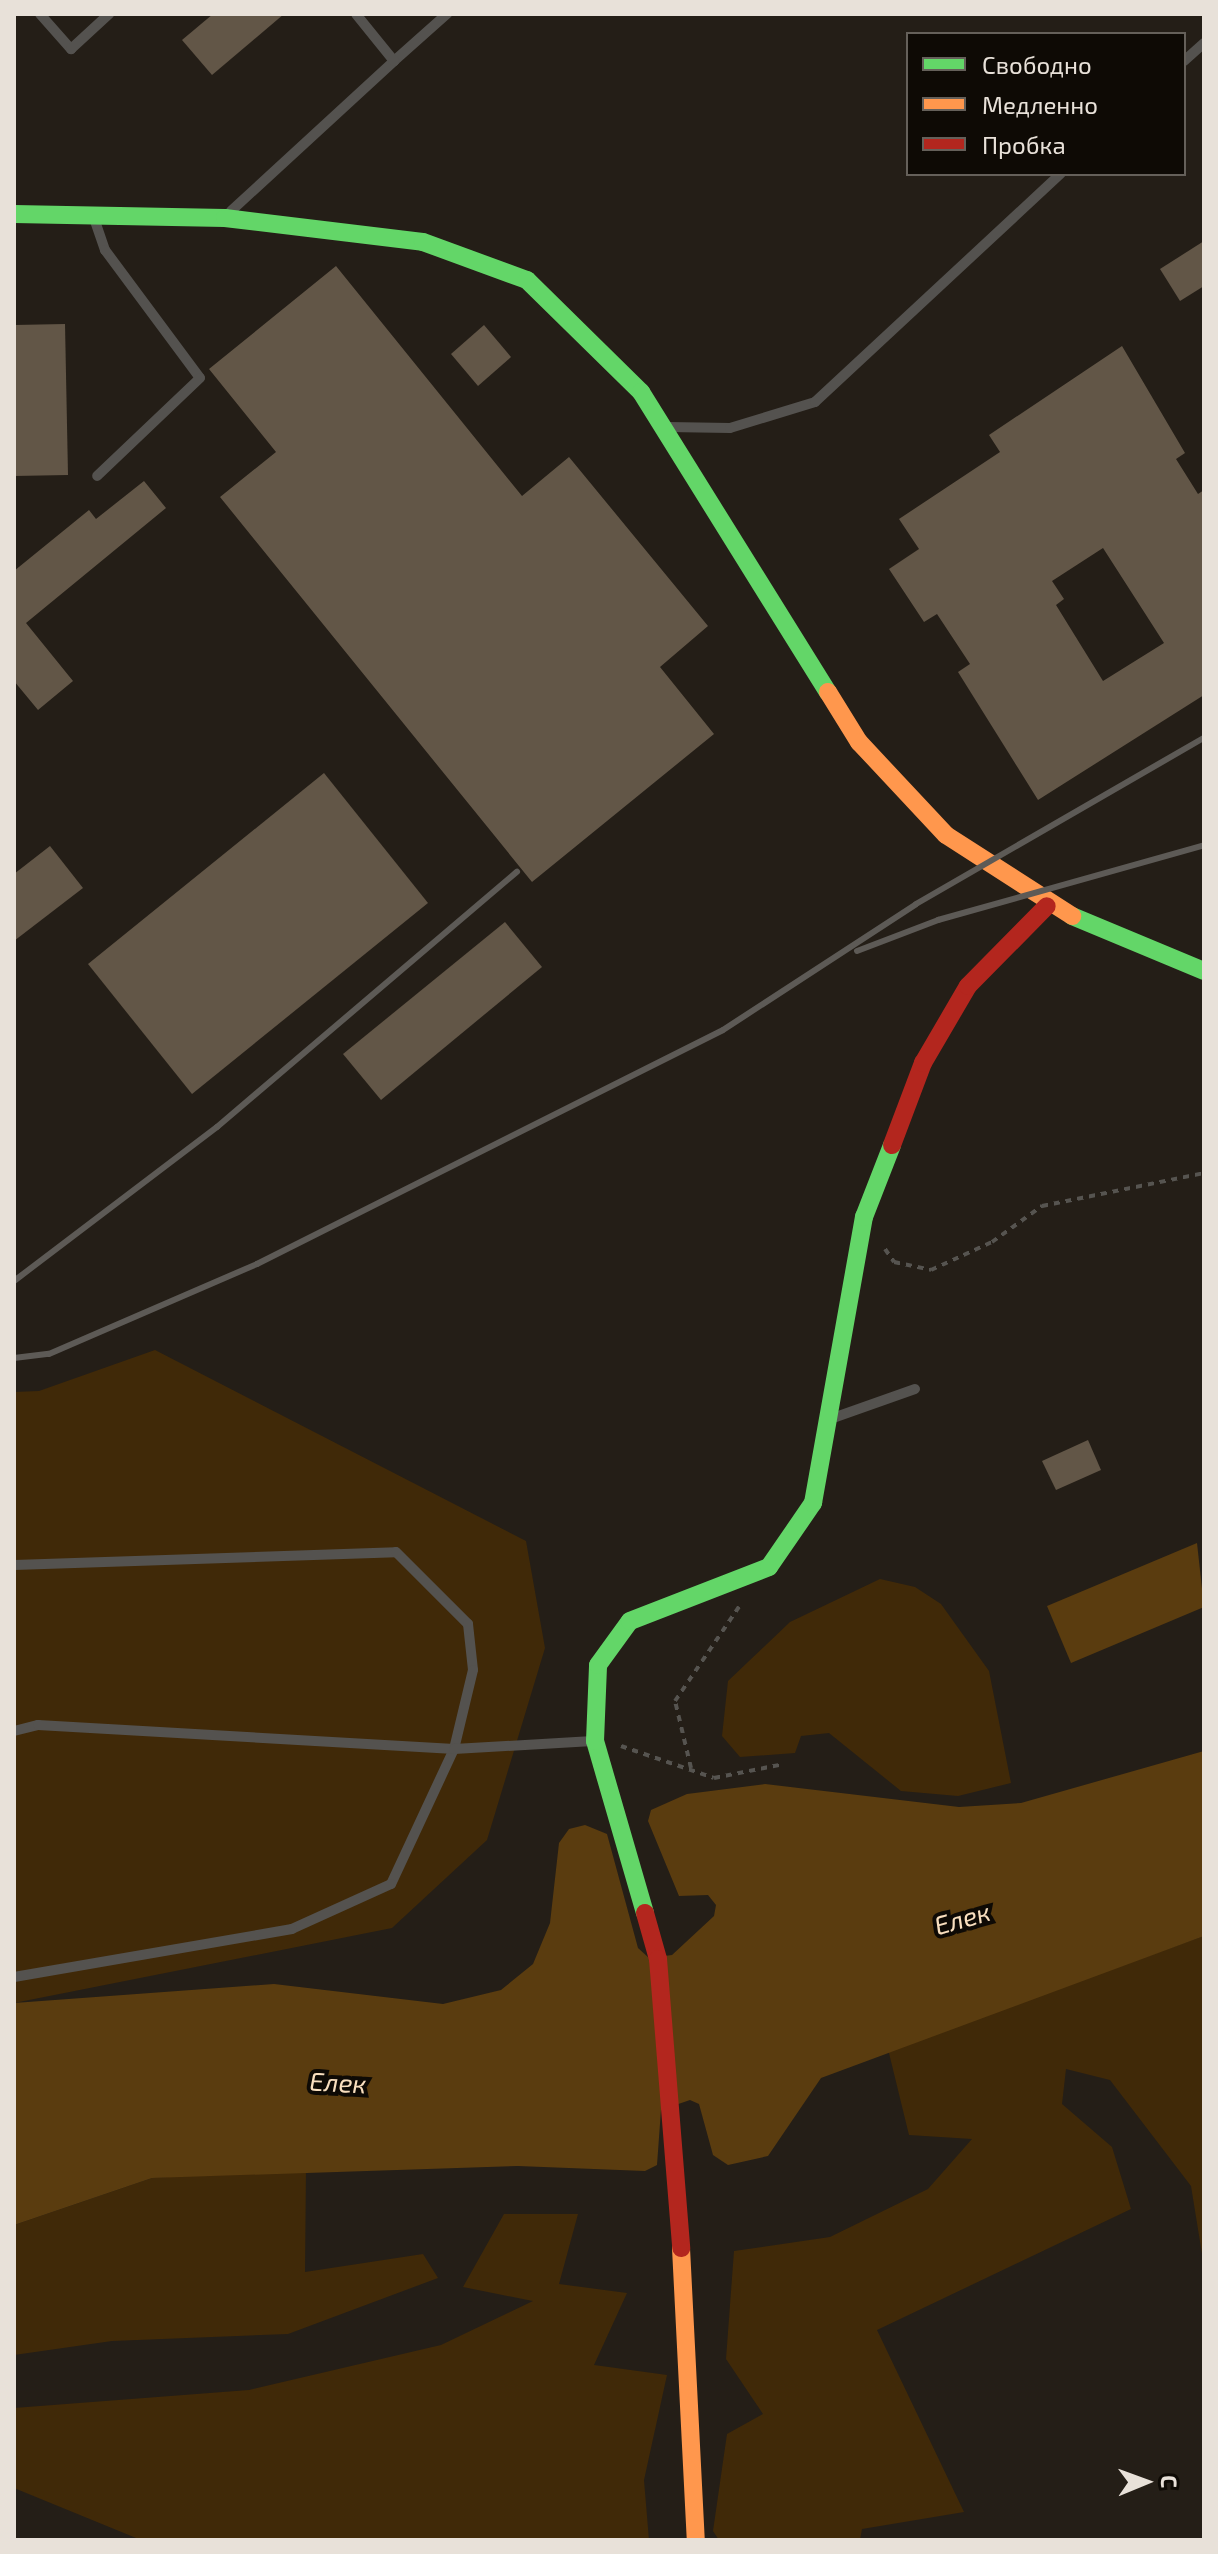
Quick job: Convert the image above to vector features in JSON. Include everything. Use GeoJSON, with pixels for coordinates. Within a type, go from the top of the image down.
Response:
{"type":"FeatureCollection","features":[{"type":"Feature","properties":{"kind":"street"},"geometry":{"type":"LineString","coordinates":[[14,214],[225,218],[423,242],[527,280],[581,326],[662,427],[859,742],[946,835],[1047,906],[1204,971]]}},
{"type":"Feature","properties":{"kind":"street"},"geometry":{"type":"LineString","coordinates":[[696,2540],[692,2386],[658,1959],[595,1741],[598,1665],[630,1621],[769,1567],[813,1503],[831,1419],[864,1217],[923,1063],[968,986],[1047,906]]}},
{"type":"Feature","properties":{"kind":"lane"},"geometry":{"type":"LineString","coordinates":[[40,14],[71,49],[109,14]]}},
{"type":"Feature","properties":{"kind":"lane"},"geometry":{"type":"LineString","coordinates":[[356,14],[394,61]]}},
{"type":"Feature","properties":{"kind":"lane"},"geometry":{"type":"LineString","coordinates":[[225,218],[447,14]]}},
{"type":"Feature","properties":{"kind":"lane"},"geometry":{"type":"LineString","coordinates":[[1186,59],[1204,43]]}},
{"type":"Feature","properties":{"kind":"lane"},"geometry":{"type":"LineString","coordinates":[[662,427],[730,428],[815,402],[1058,176]]}},
{"type":"Feature","properties":{"kind":"lane"},"geometry":{"type":"LineString","coordinates":[[93,215],[105,250],[200,378],[97,476]]}},
{"type":"Feature","properties":{"kind":"lane"},"geometry":{"type":"LineString","coordinates":[[831,1419],[915,1389]]}},
{"type":"Feature","properties":{"kind":"lane"},"geometry":{"type":"LineString","coordinates":[[14,1565],[396,1552],[468,1624],[473,1670],[454,1749],[391,1884],[292,1929],[14,1977]]}},
{"type":"Feature","properties":{"kind":"lane"},"geometry":{"type":"LineString","coordinates":[[14,1731],[38,1725],[454,1749],[595,1741]]}},
{"type":"Feature","properties":{"kind":"path"},"geometry":{"type":"LineString","coordinates":[[864,1217],[894,1262],[931,1270],[992,1242],[1042,1206],[1204,1173]]}},
{"type":"Feature","properties":{"kind":"path"},"geometry":{"type":"LineString","coordinates":[[691,1768],[675,1701],[743,1601]]}},
{"type":"Feature","properties":{"kind":"path"},"geometry":{"type":"LineString","coordinates":[[595,1741],[691,1768],[714,1778],[784,1764]]}},
{"type":"Feature","properties":{"kind":"shaded area"},"geometry":{"type":"Polygon","coordinates":[[[155,1350],[526,1541],[545,1648],[487,1840],[392,1928],[14,2003],[14,1392],[39,1391],[155,1350]]]}},
{"type":"Feature","properties":{"kind":"shaded area"},"geometry":{"type":"Polygon","coordinates":[[[880,1579],[915,1587],[941,1604],[989,1671],[1011,1783],[958,1796],[901,1791],[829,1733],[801,1736],[795,1753],[740,1757],[722,1736],[728,1681],[790,1622],[880,1579]]]}},
{"type":"Feature","properties":{"kind":"shaded area"},"geometry":{"type":"Polygon","coordinates":[[[1204,1936],[1204,2266],[1191,2186],[1110,2080],[1066,2069],[1062,2104],[1112,2147],[1131,2209],[877,2330],[964,2512],[862,2529],[860,2540],[719,2540],[713,2531],[727,2434],[763,2414],[726,2359],[734,2251],[830,2237],[928,2189],[972,2139],[909,2135],[888,2049],[1204,1936]]]}},
{"type":"Feature","properties":{"kind":"shaded area"},"geometry":{"type":"Polygon","coordinates":[[[306,2169],[305,2272],[423,2254],[438,2278],[288,2334],[112,2341],[14,2355],[14,2225],[152,2178],[306,2169]]]}},
{"type":"Feature","properties":{"kind":"shaded area"},"geometry":{"type":"Polygon","coordinates":[[[504,2214],[578,2214],[559,2284],[627,2293],[594,2365],[667,2375],[644,2480],[649,2540],[141,2540],[14,2488],[14,2408],[249,2390],[441,2345],[533,2301],[463,2287],[504,2214]]]}},
{"type":"Feature","properties":{"kind":"water"},"geometry":{"type":"Polygon","coordinates":[[[1197,1543],[1204,1607],[1071,1663],[1047,1606],[1197,1543]]]}},
{"type":"Feature","properties":{"kind":"water","name":"Елек"},"geometry":{"type":"Polygon","coordinates":[[[1204,1751],[1204,1936],[821,2078],[768,2156],[728,2165],[713,2155],[699,2104],[690,2100],[661,2110],[657,2165],[645,2171],[518,2166],[152,2178],[14,2225],[14,2003],[274,1984],[443,2004],[501,1990],[533,1964],[550,1923],[559,1843],[569,1829],[585,1825],[607,1834],[638,1948],[649,1958],[672,1955],[714,1916],[716,1905],[708,1895],[679,1896],[648,1821],[651,1810],[687,1794],[765,1784],[959,1807],[1021,1803],[1204,1751]]]}},
{"type":"Feature","properties":{"kind":"building"},"geometry":{"type":"Polygon","coordinates":[[[213,14],[284,14],[212,75],[182,40],[213,14]]]}},
{"type":"Feature","properties":{"kind":"building"},"geometry":{"type":"Polygon","coordinates":[[[1204,241],[1204,286],[1180,301],[1160,269],[1204,241]]]}},
{"type":"Feature","properties":{"kind":"building"},"geometry":{"type":"Polygon","coordinates":[[[336,266],[522,496],[569,457],[708,626],[660,667],[714,734],[532,882],[220,497],[276,452],[209,369],[336,266]]]}},
{"type":"Feature","properties":{"kind":"building"},"geometry":{"type":"Polygon","coordinates":[[[65,324],[68,475],[14,476],[14,325],[65,324]]]}},
{"type":"Feature","properties":{"kind":"building"},"geometry":{"type":"Polygon","coordinates":[[[484,325],[511,357],[478,386],[451,354],[484,325]]]}},
{"type":"Feature","properties":{"kind":"building"},"geometry":{"type":"Polygon","coordinates":[[[1122,346],[1185,453],[1176,459],[1198,494],[1204,490],[1204,695],[1038,800],[958,672],[970,664],[937,614],[924,622],[889,569],[919,549],[899,519],[1000,452],[989,435],[1122,346]],[[1103,548],[1052,581],[1064,599],[1056,605],[1103,681],[1164,643],[1103,548]]]}},
{"type":"Feature","properties":{"kind":"building"},"geometry":{"type":"Polygon","coordinates":[[[144,481],[166,508],[26,623],[73,681],[38,710],[14,681],[14,571],[89,510],[96,519],[144,481]]]}},
{"type":"Feature","properties":{"kind":"building"},"geometry":{"type":"Polygon","coordinates":[[[324,773],[428,903],[192,1094],[88,964],[324,773]]]}},
{"type":"Feature","properties":{"kind":"building"},"geometry":{"type":"Polygon","coordinates":[[[50,846],[83,888],[14,941],[14,874],[50,846]]]}},
{"type":"Feature","properties":{"kind":"building"},"geometry":{"type":"Polygon","coordinates":[[[505,922],[542,967],[381,1100],[343,1054],[505,922]]]}},
{"type":"Feature","properties":{"kind":"building"},"geometry":{"type":"Polygon","coordinates":[[[1088,1440],[1101,1470],[1056,1490],[1042,1461],[1088,1440]]]}},
{"type":"Feature","properties":{"kind":"railway"},"geometry":{"type":"LineString","coordinates":[[14,1358],[49,1354],[257,1264],[723,1030],[916,904],[1204,738]]}},
{"type":"Feature","properties":{"kind":"railway"},"geometry":{"type":"LineString","coordinates":[[857,951],[938,920],[1204,845]]}},
{"type":"Feature","properties":{"kind":"railway"},"geometry":{"type":"LineString","coordinates":[[14,1281],[217,1127],[517,872]]}},
{"type":"Feature","properties":{"kind":"traffic: fast"},"geometry":{"type":"LineString","coordinates":[[14,214],[225,218],[423,242],[527,280],[641,392],[828,692]]}},
{"type":"Feature","properties":{"kind":"traffic: fast"},"geometry":{"type":"LineString","coordinates":[[1072,916],[1204,971]]}},
{"type":"Feature","properties":{"kind":"traffic: fast"},"geometry":{"type":"LineString","coordinates":[[645,1913],[595,1741],[598,1665],[630,1621],[769,1567],[813,1503],[864,1217],[892,1145]]}},
{"type":"Feature","properties":{"kind":"traffic: slow"},"geometry":{"type":"LineString","coordinates":[[828,692],[859,742],[946,835],[1072,916]]}},
{"type":"Feature","properties":{"kind":"traffic: slow"},"geometry":{"type":"LineString","coordinates":[[681,2248],[696,2540]]}},
{"type":"Feature","properties":{"kind":"traffic: jam"},"geometry":{"type":"LineString","coordinates":[[892,1145],[923,1063],[968,986],[1047,906]]}},
{"type":"Feature","properties":{"kind":"traffic: jam"},"geometry":{"type":"LineString","coordinates":[[645,1913],[658,1959],[681,2248]]}}]}
